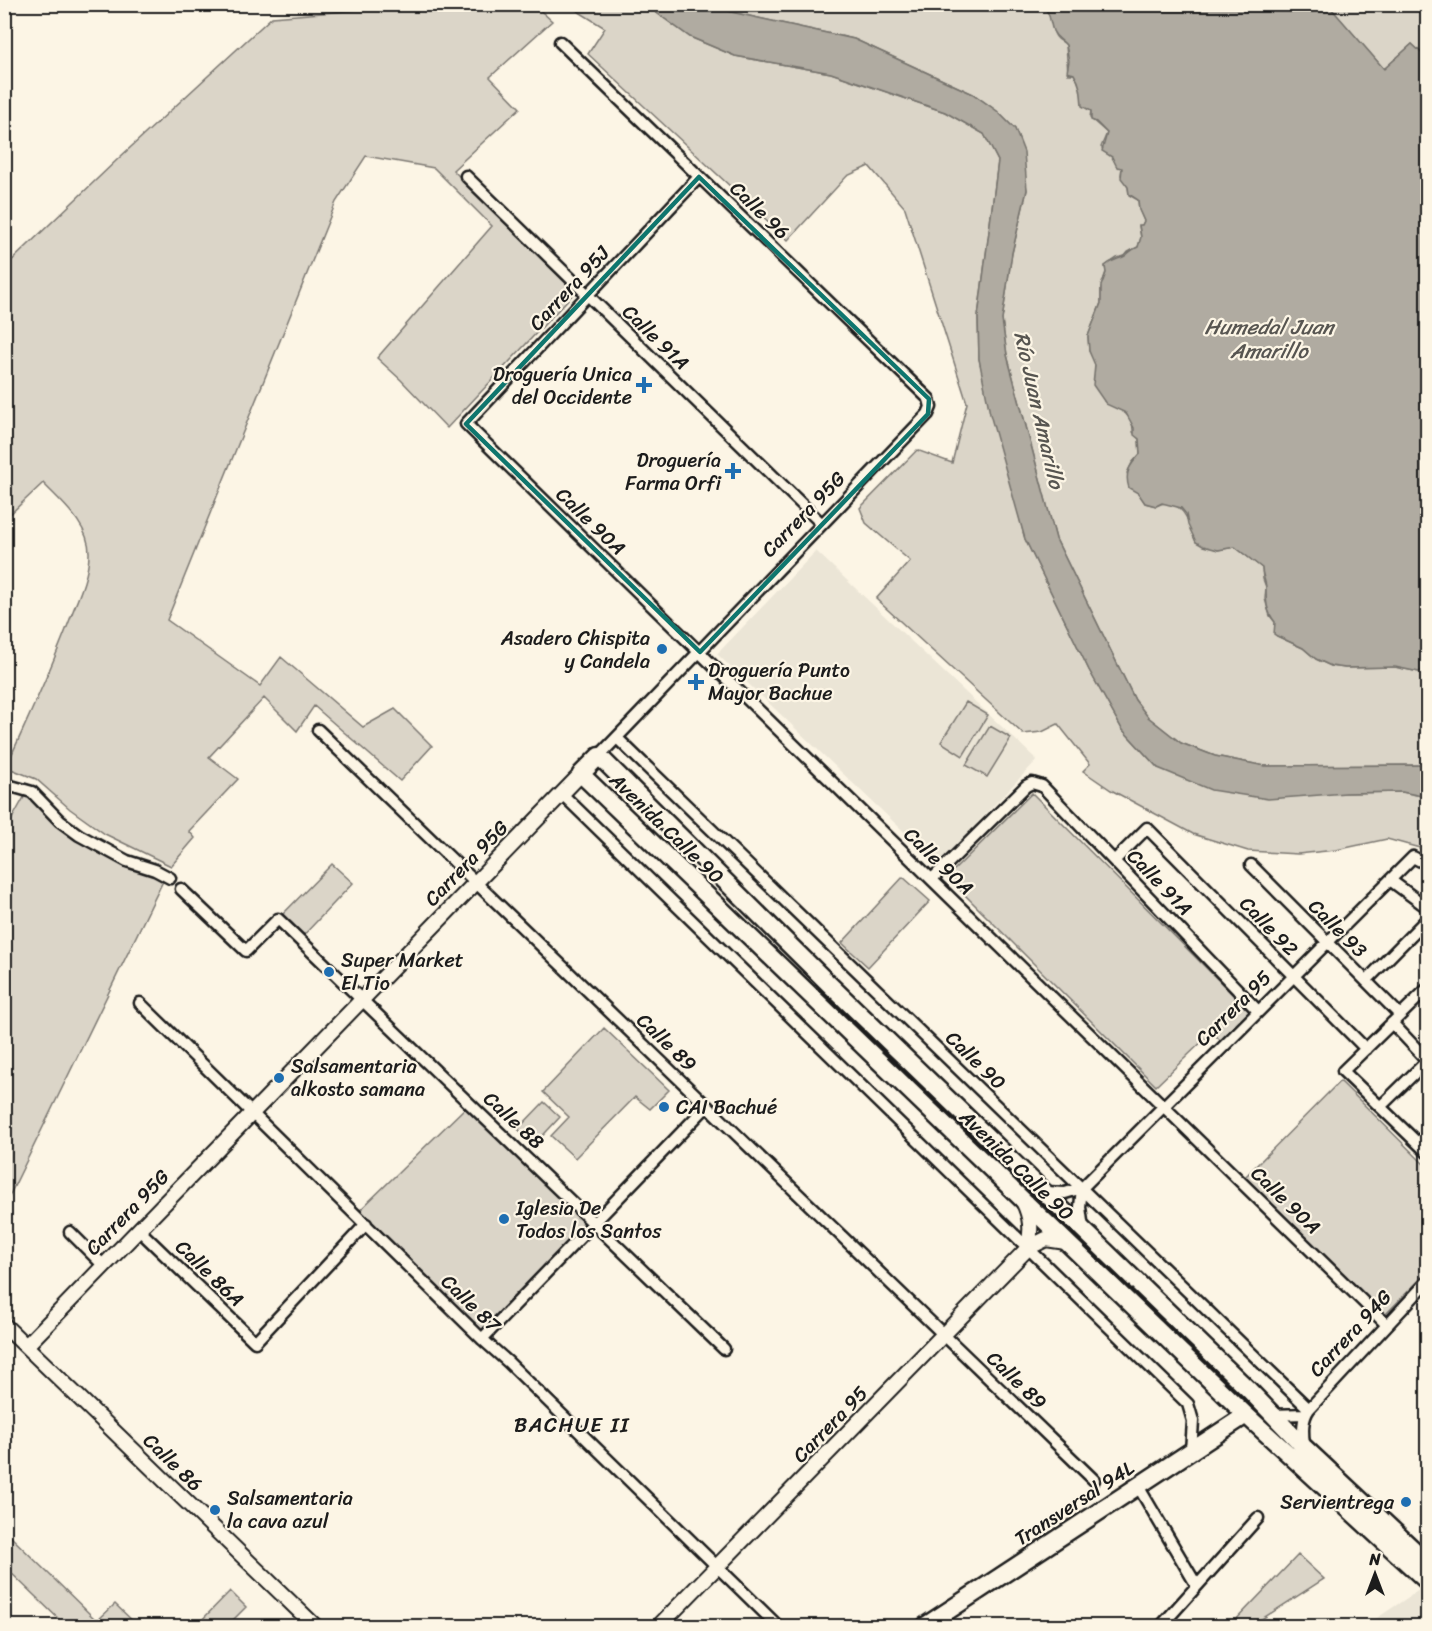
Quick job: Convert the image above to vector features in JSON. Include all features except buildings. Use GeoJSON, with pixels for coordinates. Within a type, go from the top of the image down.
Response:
{"type":"FeatureCollection","features":[{"type":"Feature","properties":{"kind":"main road","name":"Carrera 95G"},"geometry":{"type":"LineString","coordinates":[[581,774],[599,756]]}},
{"type":"Feature","properties":{"kind":"main road","name":"Avenida Calle 90"},"geometry":{"type":"LineString","coordinates":[[599,756],[829,984],[1046,1192],[1304,1447],[1428,1563]]}},
{"type":"Feature","properties":{"kind":"main road","name":"Avenida Calle 90"},"geometry":{"type":"LineString","coordinates":[[581,774],[1246,1415],[1428,1582]]}},
{"type":"Feature","properties":{"kind":"main road"},"geometry":{"type":"LineString","coordinates":[[1246,1415],[1272,1415]]}},
{"type":"Feature","properties":{"kind":"main road","name":"Transversal 94L"},"geometry":{"type":"LineString","coordinates":[[925,1626],[1246,1415]]}},
{"type":"Feature","properties":{"kind":"street","name":"Calle 96"},"geometry":{"type":"LineString","coordinates":[[560,42],[929,399],[931,407]]}},
{"type":"Feature","properties":{"kind":"street","name":"Calle 91A"},"geometry":{"type":"LineString","coordinates":[[466,176],[822,524]]}},
{"type":"Feature","properties":{"kind":"street","name":"Carrera 95J"},"geometry":{"type":"LineString","coordinates":[[466,424],[699,177]]}},
{"type":"Feature","properties":{"kind":"street","name":"Carrera 95G"},"geometry":{"type":"LineString","coordinates":[[599,756],[928,414],[931,407]]}},
{"type":"Feature","properties":{"kind":"street","name":"Calle 90A"},"geometry":{"type":"LineString","coordinates":[[466,424],[1386,1323]]}},
{"type":"Feature","properties":{"kind":"street","name":"Calle 89"},"geometry":{"type":"LineString","coordinates":[[318,730],[1094,1480]]}},
{"type":"Feature","properties":{"kind":"street","name":"Calle 90"},"geometry":{"type":"LineString","coordinates":[[617,738],[1082,1188],[1307,1412]]}},
{"type":"Feature","properties":{"kind":"street","name":"Carrera 95G"},"geometry":{"type":"LineString","coordinates":[[26,1346],[581,774]]}},
{"type":"Feature","properties":{"kind":"street","name":"Calle 91A"},"geometry":{"type":"LineString","coordinates":[[932,879],[1026,786],[1032,783],[1042,786],[1258,1011]]}},
{"type":"Feature","properties":{"kind":"street"},"geometry":{"type":"LineString","coordinates":[[4,784],[32,792],[60,821],[79,835],[128,861],[170,878]]}},
{"type":"Feature","properties":{"kind":"street"},"geometry":{"type":"LineString","coordinates":[[562,794],[1188,1404],[1193,1421],[1191,1451]]}},
{"type":"Feature","properties":{"kind":"street","name":"Calle 92"},"geometry":{"type":"LineString","coordinates":[[1114,861],[1147,828],[1366,1049]]}},
{"type":"Feature","properties":{"kind":"street","name":"Carrera 95"},"geometry":{"type":"LineString","coordinates":[[1082,1188],[1413,857],[1428,865]]}},
{"type":"Feature","properties":{"kind":"street","name":"Calle 93"},"geometry":{"type":"LineString","coordinates":[[1251,865],[1366,981],[1427,1060]]}},
{"type":"Feature","properties":{"kind":"street"},"geometry":{"type":"LineString","coordinates":[[1390,880],[1428,908]]}},
{"type":"Feature","properties":{"kind":"street","name":"Calle 88"},"geometry":{"type":"LineString","coordinates":[[181,889],[246,951],[279,919],[724,1349]]}},
{"type":"Feature","properties":{"kind":"street"},"geometry":{"type":"LineString","coordinates":[[1366,981],[1428,918]]}},
{"type":"Feature","properties":{"kind":"street"},"geometry":{"type":"LineString","coordinates":[[1428,988],[1343,1071],[1428,1153]]}},
{"type":"Feature","properties":{"kind":"street","name":"Calle 87"},"geometry":{"type":"LineString","coordinates":[[140,1003],[482,1340],[778,1626]]}},
{"type":"Feature","properties":{"kind":"street"},"geometry":{"type":"LineString","coordinates":[[1380,1107],[1427,1060]]}},
{"type":"Feature","properties":{"kind":"street"},"geometry":{"type":"LineString","coordinates":[[482,1340],[707,1106]]}},
{"type":"Feature","properties":{"kind":"street"},"geometry":{"type":"LineString","coordinates":[[1418,1143],[1428,1134]]}},
{"type":"Feature","properties":{"kind":"street"},"geometry":{"type":"LineString","coordinates":[[1046,1192],[1065,1193],[1082,1188],[1080,1207],[1083,1229]]}},
{"type":"Feature","properties":{"kind":"street"},"geometry":{"type":"LineString","coordinates":[[1023,1200],[1031,1228],[1028,1248]]}},
{"type":"Feature","properties":{"kind":"street","name":"Calle 86A"},"geometry":{"type":"LineString","coordinates":[[139,1230],[255,1342],[366,1224]]}},
{"type":"Feature","properties":{"kind":"street"},"geometry":{"type":"LineString","coordinates":[[70,1232],[104,1266]]}},
{"type":"Feature","properties":{"kind":"street"},"geometry":{"type":"LineString","coordinates":[[1028,1248],[1046,1239],[1066,1242]]}},
{"type":"Feature","properties":{"kind":"street","name":"Carrera 95"},"geometry":{"type":"LineString","coordinates":[[660,1626],[1028,1248]]}},
{"type":"Feature","properties":{"kind":"street","name":"Carrera 94G"},"geometry":{"type":"LineString","coordinates":[[1307,1412],[1386,1323],[1426,1285]]}},
{"type":"Feature","properties":{"kind":"street","name":"Calle 86"},"geometry":{"type":"LineString","coordinates":[[4,1325],[315,1626]]}},
{"type":"Feature","properties":{"kind":"street"},"geometry":{"type":"LineString","coordinates":[[1272,1415],[1307,1412],[1303,1424],[1304,1447]]}},
{"type":"Feature","properties":{"kind":"street"},"geometry":{"type":"LineString","coordinates":[[1138,1486],[1197,1586]]}},
{"type":"Feature","properties":{"kind":"street"},"geometry":{"type":"LineString","coordinates":[[1161,1626],[1258,1518]]}},
{"type":"Feature","properties":{"kind":"highlighted area"},"geometry":{"type":"Polygon","coordinates":[[[699,177],[929,399],[928,414],[700,652],[466,424],[699,177]]]}},
{"type":"Feature","properties":{"kind":"shaded area"},"geometry":{"type":"Polygon","coordinates":[[[533,4],[552,21],[490,77],[520,108],[453,170],[575,292],[447,428],[377,358],[492,226],[434,168],[366,156],[336,202],[167,620],[260,686],[281,657],[363,727],[395,709],[432,746],[400,781],[314,706],[297,731],[264,698],[209,757],[238,779],[189,831],[195,838],[171,866],[105,834],[70,809],[36,779],[6,767],[66,631],[84,583],[89,554],[85,533],[80,524],[43,483],[5,519],[5,267],[272,17],[421,5],[533,4]]]}},
{"type":"Feature","properties":{"kind":"shaded area"},"geometry":{"type":"Polygon","coordinates":[[[1041,4],[1049,13],[1055,35],[1066,45],[1068,74],[1074,74],[1078,81],[1082,104],[1091,110],[1090,118],[1107,133],[1101,147],[1122,167],[1121,175],[1128,187],[1129,195],[1138,200],[1144,221],[1139,226],[1141,238],[1138,247],[1105,266],[1101,303],[1088,336],[1089,351],[1095,361],[1095,375],[1104,401],[1128,416],[1133,432],[1139,439],[1140,454],[1127,473],[1145,503],[1156,506],[1164,503],[1172,504],[1183,512],[1196,542],[1218,550],[1235,547],[1262,568],[1266,587],[1265,599],[1270,616],[1275,622],[1277,636],[1303,648],[1316,659],[1331,666],[1395,667],[1419,672],[1427,665],[1427,765],[1265,766],[1215,756],[1181,743],[1148,717],[1135,700],[1056,539],[1007,355],[1002,320],[1012,253],[1027,190],[1015,129],[997,111],[973,94],[854,39],[731,12],[716,5],[1041,4]]]}},
{"type":"Feature","properties":{"kind":"shaded area"},"geometry":{"type":"Polygon","coordinates":[[[1331,4],[1427,5],[1427,58],[1412,44],[1384,69],[1329,6],[1331,4]]]}},
{"type":"Feature","properties":{"kind":"shaded area"},"geometry":{"type":"Polygon","coordinates":[[[568,5],[648,5],[690,37],[735,56],[831,73],[945,112],[984,134],[998,161],[978,317],[979,359],[1025,539],[1089,670],[1122,729],[1158,768],[1346,793],[1402,792],[1427,797],[1427,850],[1387,839],[1336,850],[1298,854],[1248,851],[1193,834],[1111,790],[1083,771],[1090,764],[1058,724],[1042,732],[1023,734],[876,599],[910,561],[866,523],[860,508],[917,450],[952,463],[967,403],[905,208],[869,166],[847,176],[788,240],[588,54],[605,28],[568,5]]]}},
{"type":"Feature","properties":{"kind":"shaded area"},"geometry":{"type":"Polygon","coordinates":[[[816,551],[1037,760],[938,864],[717,654],[816,551]]]}},
{"type":"Feature","properties":{"kind":"shaded area"},"geometry":{"type":"Polygon","coordinates":[[[966,702],[988,715],[963,756],[941,742],[966,702]]]}},
{"type":"Feature","properties":{"kind":"shaded area"},"geometry":{"type":"Polygon","coordinates":[[[990,726],[1011,738],[987,777],[966,765],[990,726]]]}},
{"type":"Feature","properties":{"kind":"shaded area"},"geometry":{"type":"Polygon","coordinates":[[[27,792],[52,815],[164,879],[5,1205],[5,823],[9,824],[27,792]]]}},
{"type":"Feature","properties":{"kind":"shaded area"},"geometry":{"type":"Polygon","coordinates":[[[1032,793],[1250,1012],[1221,1041],[1212,1032],[1156,1086],[947,877],[1032,793]]]}},
{"type":"Feature","properties":{"kind":"shaded area"},"geometry":{"type":"Polygon","coordinates":[[[332,864],[353,883],[300,939],[279,918],[332,864]]]}},
{"type":"Feature","properties":{"kind":"shaded area"},"geometry":{"type":"Polygon","coordinates":[[[903,877],[930,901],[868,967],[842,943],[903,877]]]}},
{"type":"Feature","properties":{"kind":"shaded area"},"geometry":{"type":"Polygon","coordinates":[[[604,1028],[669,1090],[650,1109],[635,1097],[575,1158],[551,1136],[569,1117],[543,1092],[604,1028]]]}},
{"type":"Feature","properties":{"kind":"shaded area"},"geometry":{"type":"Polygon","coordinates":[[[1340,1081],[1427,1167],[1427,1272],[1384,1316],[1244,1178],[1340,1081]]]}},
{"type":"Feature","properties":{"kind":"shaded area"},"geometry":{"type":"Polygon","coordinates":[[[544,1102],[560,1117],[534,1145],[518,1129],[544,1102]]]}},
{"type":"Feature","properties":{"kind":"shaded area"},"geometry":{"type":"Polygon","coordinates":[[[470,1103],[594,1223],[482,1337],[356,1214],[470,1103]]]}},
{"type":"Feature","properties":{"kind":"shaded area"},"geometry":{"type":"Polygon","coordinates":[[[5,1531],[97,1621],[115,1604],[138,1626],[66,1626],[5,1567],[5,1531]]]}},
{"type":"Feature","properties":{"kind":"shaded area"},"geometry":{"type":"Polygon","coordinates":[[[1298,1555],[1324,1579],[1251,1626],[1230,1626],[1298,1555]]]}},
{"type":"Feature","properties":{"kind":"shaded area"},"geometry":{"type":"Polygon","coordinates":[[[1419,1590],[1427,1598],[1427,1626],[1365,1626],[1419,1590]]]}},
{"type":"Feature","properties":{"kind":"shaded area"},"geometry":{"type":"Polygon","coordinates":[[[230,1591],[246,1607],[227,1626],[196,1626],[230,1591]]]}},
{"type":"Feature","properties":{"kind":"water"},"geometry":{"type":"Polygon","coordinates":[[[648,5],[716,5],[731,12],[854,39],[973,94],[997,111],[1015,129],[1024,152],[1027,190],[1012,253],[1002,320],[1007,355],[1056,539],[1135,700],[1148,717],[1181,743],[1215,756],[1265,766],[1427,765],[1427,797],[1402,792],[1346,793],[1268,799],[1211,790],[1158,768],[1122,729],[1089,670],[1025,539],[990,414],[979,359],[978,317],[998,161],[984,134],[945,112],[831,73],[735,56],[690,37],[648,5]]]}},
{"type":"Feature","properties":{"kind":"water","name":"Humedal Juan Amarillo"},"geometry":{"type":"Polygon","coordinates":[[[1041,5],[1331,5],[1330,7],[1384,69],[1412,44],[1427,58],[1428,665],[1419,672],[1395,667],[1331,666],[1316,659],[1303,648],[1277,636],[1274,634],[1275,622],[1267,606],[1262,568],[1235,547],[1218,550],[1196,542],[1188,525],[1186,514],[1181,508],[1162,503],[1156,506],[1145,503],[1138,493],[1129,488],[1128,474],[1140,454],[1139,439],[1134,435],[1134,428],[1126,413],[1106,404],[1093,385],[1095,365],[1089,351],[1088,336],[1101,303],[1101,286],[1106,273],[1105,266],[1138,247],[1141,237],[1139,225],[1142,225],[1144,221],[1138,200],[1129,194],[1128,187],[1121,178],[1122,168],[1117,167],[1112,157],[1102,151],[1107,133],[1091,120],[1091,111],[1082,106],[1078,82],[1074,74],[1067,72],[1069,61],[1066,45],[1054,33],[1048,13],[1041,5]]]}},
{"type":"Feature","properties":{"kind":"place","name":"Droguería Unica del Occidente"},"geometry":{"type":"Point","coordinates":[644,385]}},
{"type":"Feature","properties":{"kind":"place","name":"Droguería Farma Orfi"},"geometry":{"type":"Point","coordinates":[733,471]}},
{"type":"Feature","properties":{"kind":"place","name":"Asadero Chispita y Candela"},"geometry":{"type":"Point","coordinates":[662,649]}},
{"type":"Feature","properties":{"kind":"place","name":"Droguería Punto Mayor Bachue"},"geometry":{"type":"Point","coordinates":[696,682]}},
{"type":"Feature","properties":{"kind":"place","name":"Super Market El Tio"},"geometry":{"type":"Point","coordinates":[329,972]}},
{"type":"Feature","properties":{"kind":"place","name":"Salsamentaria alkosto samana"},"geometry":{"type":"Point","coordinates":[279,1078]}},
{"type":"Feature","properties":{"kind":"place","name":"CAI Bachué"},"geometry":{"type":"Point","coordinates":[664,1107]}},
{"type":"Feature","properties":{"kind":"place","name":"Iglesia De Todos los Santos"},"geometry":{"type":"Point","coordinates":[504,1219]}},
{"type":"Feature","properties":{"kind":"place","name":"Servientrega"},"geometry":{"type":"Point","coordinates":[1406,1502]}},
{"type":"Feature","properties":{"kind":"place","name":"Salsamentaria la cava azul"},"geometry":{"type":"Point","coordinates":[215,1510]}},
{"type":"Feature","properties":{"kind":"district","name":"BACHUE II"},"geometry":{"type":"Point","coordinates":[572,1425]}},
{"type":"Feature","properties":{"kind":"water label","name":"Río Juan Amarillo"},"geometry":{"type":"Point","coordinates":[1039,410]}}]}
